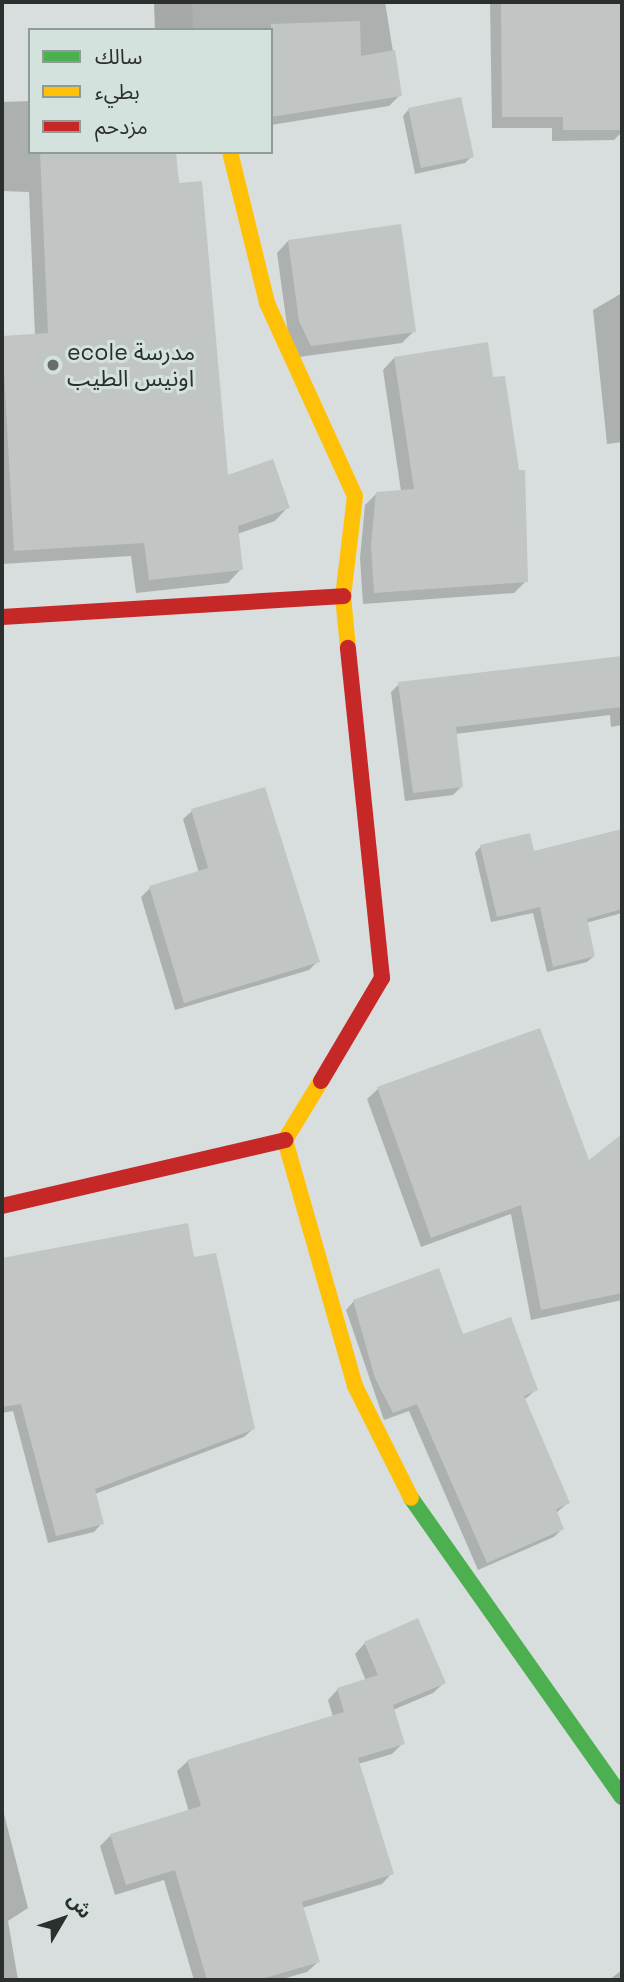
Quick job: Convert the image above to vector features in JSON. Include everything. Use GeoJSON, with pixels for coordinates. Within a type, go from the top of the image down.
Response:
{"type":"FeatureCollection","features":[{"type":"Feature","properties":{"kind":"street"},"geometry":{"type":"LineString","coordinates":[[173,2],[174,28]]}},
{"type":"Feature","properties":{"kind":"street"},"geometry":{"type":"LineString","coordinates":[[2,1206],[285,1140],[382,978],[343,596],[355,496],[268,303],[231,154]]}},
{"type":"Feature","properties":{"kind":"street"},"geometry":{"type":"LineString","coordinates":[[2,617],[343,596]]}},
{"type":"Feature","properties":{"kind":"street"},"geometry":{"type":"LineString","coordinates":[[285,1140],[355,1386],[417,1509],[622,1797]]}},
{"type":"Feature","properties":{"kind":"building"},"geometry":{"type":"Polygon","coordinates":[[[501,2],[622,2],[622,130],[563,130],[563,117],[502,117],[501,2]]]}},
{"type":"Feature","properties":{"kind":"building"},"geometry":{"type":"Polygon","coordinates":[[[360,21],[361,56],[395,50],[402,96],[273,117],[271,24],[360,21]]]}},
{"type":"Feature","properties":{"kind":"building"},"geometry":{"type":"Polygon","coordinates":[[[461,97],[474,157],[421,168],[408,108],[461,97]]]}},
{"type":"Feature","properties":{"kind":"building"},"geometry":{"type":"Polygon","coordinates":[[[40,154],[176,154],[179,183],[202,181],[228,475],[273,459],[290,508],[238,526],[243,570],[149,580],[144,543],[14,551],[2,336],[48,333],[40,154]]]}},
{"type":"Feature","properties":{"kind":"building"},"geometry":{"type":"Polygon","coordinates":[[[401,224],[416,332],[311,346],[299,321],[288,240],[401,224]]]}},
{"type":"Feature","properties":{"kind":"building"},"geometry":{"type":"Polygon","coordinates":[[[488,342],[493,377],[505,376],[519,470],[525,470],[528,582],[374,593],[371,545],[376,492],[414,489],[394,357],[488,342]]]}},
{"type":"Feature","properties":{"kind":"building"},"geometry":{"type":"Polygon","coordinates":[[[622,656],[622,707],[456,727],[463,787],[413,793],[398,682],[622,656]]]}},
{"type":"Feature","properties":{"kind":"building"},"geometry":{"type":"Polygon","coordinates":[[[265,787],[320,962],[184,1003],[149,886],[208,868],[191,809],[265,787]]]}},
{"type":"Feature","properties":{"kind":"building"},"geometry":{"type":"Polygon","coordinates":[[[622,829],[622,909],[587,919],[595,956],[553,967],[540,907],[497,917],[480,845],[530,833],[534,851],[622,829]]]}},
{"type":"Feature","properties":{"kind":"building"},"geometry":{"type":"Polygon","coordinates":[[[540,1028],[589,1160],[622,1134],[622,1293],[541,1310],[521,1205],[431,1238],[377,1087],[540,1028]]]}},
{"type":"Feature","properties":{"kind":"building"},"geometry":{"type":"Polygon","coordinates":[[[188,1223],[194,1257],[216,1253],[255,1429],[95,1489],[104,1524],[56,1536],[21,1404],[2,1407],[2,1258],[188,1223]]]}},
{"type":"Feature","properties":{"kind":"building"},"geometry":{"type":"Polygon","coordinates":[[[439,1268],[463,1334],[511,1317],[538,1390],[524,1396],[570,1503],[556,1509],[564,1529],[487,1563],[417,1404],[393,1413],[375,1378],[353,1300],[439,1268]]]}},
{"type":"Feature","properties":{"kind":"building"},"geometry":{"type":"Polygon","coordinates":[[[418,1618],[446,1683],[393,1705],[405,1744],[358,1758],[394,1874],[302,1902],[320,1962],[258,1980],[207,1980],[175,1870],[126,1885],[110,1834],[201,1806],[187,1760],[344,1712],[337,1688],[378,1675],[364,1642],[418,1618]]]}},
{"type":"Feature","properties":{"kind":"traffic: fast"},"geometry":{"type":"LineString","coordinates":[[411,1498],[622,1797]]}},
{"type":"Feature","properties":{"kind":"traffic: slow"},"geometry":{"type":"LineString","coordinates":[[230,154],[267,303],[355,496],[343,596],[348,648]]}},
{"type":"Feature","properties":{"kind":"traffic: slow"},"geometry":{"type":"LineString","coordinates":[[321,1081],[285,1140],[355,1386],[411,1498]]}},
{"type":"Feature","properties":{"kind":"traffic: jam"},"geometry":{"type":"LineString","coordinates":[[2,617],[343,596]]}},
{"type":"Feature","properties":{"kind":"traffic: jam"},"geometry":{"type":"LineString","coordinates":[[321,1081],[382,978],[348,648]]}},
{"type":"Feature","properties":{"kind":"traffic: jam"},"geometry":{"type":"LineString","coordinates":[[2,1206],[285,1140]]}},
{"type":"Feature","properties":{"kind":"place","name":"ecole مدرسة اونيس الطيب"},"geometry":{"type":"Point","coordinates":[53,365]}}]}
